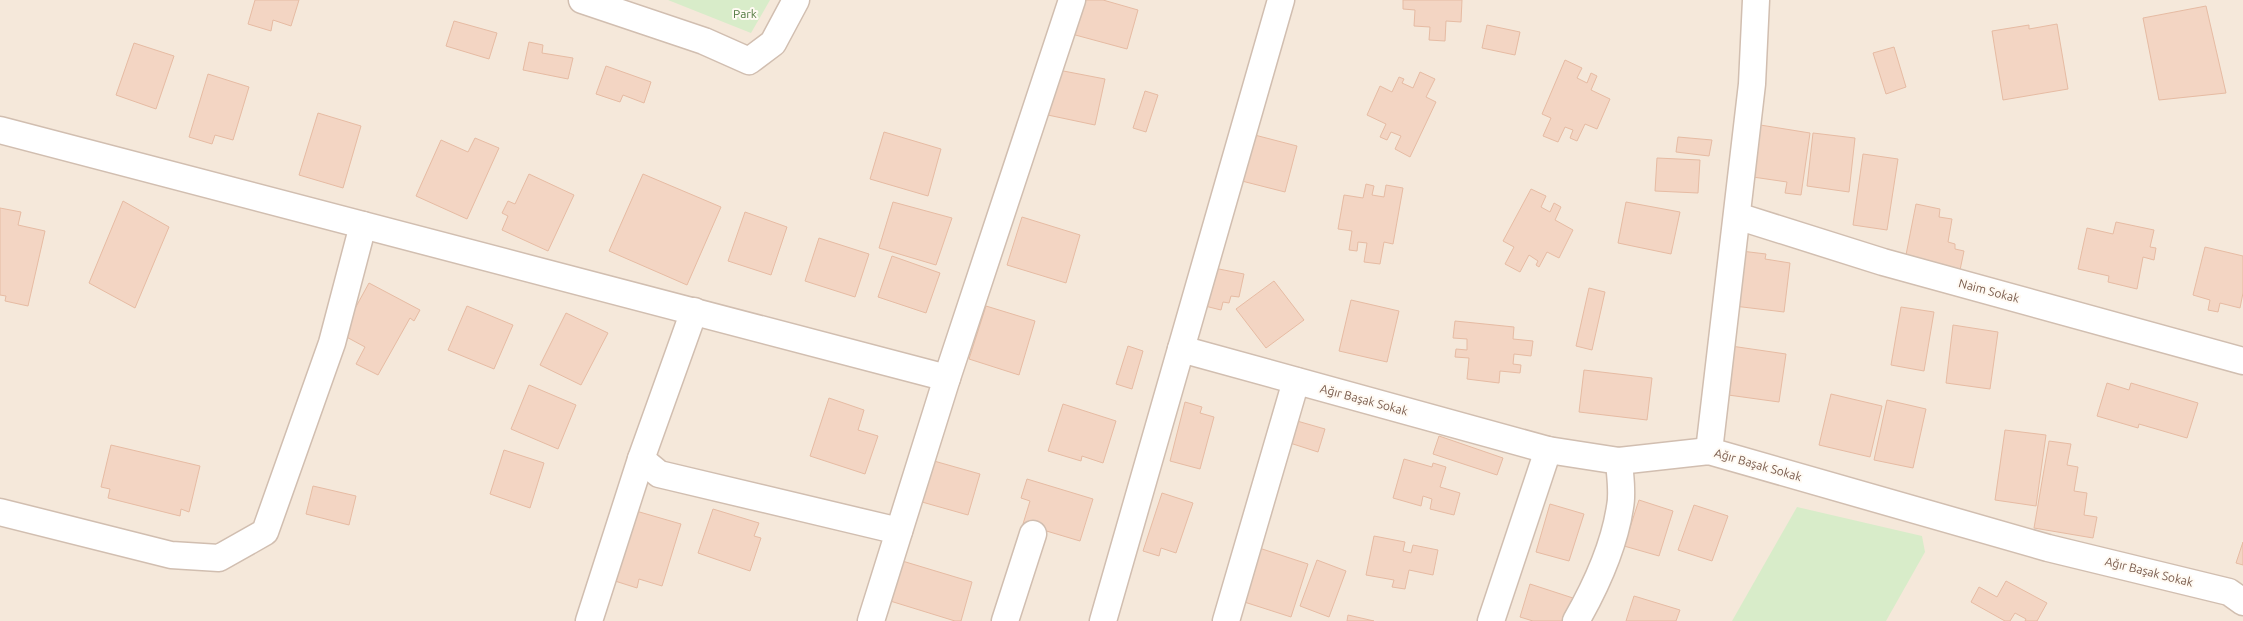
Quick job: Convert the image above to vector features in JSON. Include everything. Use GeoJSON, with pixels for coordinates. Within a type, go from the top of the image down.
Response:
{"type":"FeatureCollection","features":[{"type":"Feature","properties":{"kind":"street"},"geometry":{"type":"LineString","coordinates":[[582,0],[704,41],[749,61],[772,43],[796,0]]}},
{"type":"Feature","properties":{"kind":"street"},"geometry":{"type":"LineString","coordinates":[[871,621],[947,378],[1072,0]]}},
{"type":"Feature","properties":{"kind":"street"},"geometry":{"type":"LineString","coordinates":[[1103,621],[1281,0]]}},
{"type":"Feature","properties":{"kind":"street"},"geometry":{"type":"LineString","coordinates":[[1709,451],[1752,84],[1756,0]]}},
{"type":"Feature","properties":{"kind":"street"},"geometry":{"type":"LineString","coordinates":[[0,130],[947,378]]}},
{"type":"Feature","properties":{"kind":"street","name":"Naim Sokak"},"geometry":{"type":"LineString","coordinates":[[1736,216],[1883,262],[2243,361]]}},
{"type":"Feature","properties":{"kind":"street"},"geometry":{"type":"LineString","coordinates":[[0,512],[171,555],[219,558],[265,532],[332,343],[363,225]]}},
{"type":"Feature","properties":{"kind":"street"},"geometry":{"type":"LineString","coordinates":[[589,621],[641,459],[694,312]]}},
{"type":"Feature","properties":{"kind":"street","name":"Ağır Başak Sokak"},"geometry":{"type":"LineString","coordinates":[[1181,349],[1548,450],[1619,461],[1709,451],[2048,548],[2229,592],[2243,602]]}},
{"type":"Feature","properties":{"kind":"street"},"geometry":{"type":"LineString","coordinates":[[1226,621],[1296,381]]}},
{"type":"Feature","properties":{"kind":"street"},"geometry":{"type":"LineString","coordinates":[[1491,621],[1548,450]]}},
{"type":"Feature","properties":{"kind":"street"},"geometry":{"type":"LineString","coordinates":[[641,459],[659,474],[899,532]]}},
{"type":"Feature","properties":{"kind":"street"},"geometry":{"type":"LineString","coordinates":[[1576,621],[1593,592],[1607,555],[1621,506],[1619,461]]}},
{"type":"Feature","properties":{"kind":"street"},"geometry":{"type":"LineString","coordinates":[[1005,621],[1033,534]]}},
{"type":"Feature","properties":{"kind":"shaded area"},"geometry":{"type":"Polygon","coordinates":[[[0,0],[2243,0],[2243,621],[0,621],[0,0]]]}},
{"type":"Feature","properties":{"kind":"green space","name":"Park"},"geometry":{"type":"Polygon","coordinates":[[[668,0],[770,0],[751,33],[668,0]]]}},
{"type":"Feature","properties":{"kind":"green space"},"geometry":{"type":"Polygon","coordinates":[[[1797,507],[1922,536],[1925,552],[1886,621],[1732,621],[1797,507]]]}},
{"type":"Feature","properties":{"kind":"building"},"geometry":{"type":"Polygon","coordinates":[[[255,0],[299,0],[291,26],[273,20],[271,31],[248,24],[255,0]]]}},
{"type":"Feature","properties":{"kind":"building"},"geometry":{"type":"Polygon","coordinates":[[[1077,0],[1103,0],[1138,10],[1127,49],[1068,33],[1077,0]]]}},
{"type":"Feature","properties":{"kind":"building"},"geometry":{"type":"Polygon","coordinates":[[[1403,0],[1462,0],[1461,22],[1446,21],[1445,41],[1429,40],[1430,27],[1414,26],[1415,10],[1403,9],[1403,0]]]}},
{"type":"Feature","properties":{"kind":"building"},"geometry":{"type":"Polygon","coordinates":[[[2206,6],[2226,93],[2159,100],[2143,18],[2206,6]]]}},
{"type":"Feature","properties":{"kind":"building"},"geometry":{"type":"Polygon","coordinates":[[[454,21],[497,33],[489,59],[446,46],[454,21]]]}},
{"type":"Feature","properties":{"kind":"building"},"geometry":{"type":"Polygon","coordinates":[[[2057,24],[2068,89],[2003,100],[1992,31],[2029,25],[2029,29],[2057,24]]]}},
{"type":"Feature","properties":{"kind":"building"},"geometry":{"type":"Polygon","coordinates":[[[1487,25],[1520,32],[1515,55],[1482,48],[1487,25]]]}},
{"type":"Feature","properties":{"kind":"building"},"geometry":{"type":"Polygon","coordinates":[[[529,42],[543,45],[542,53],[573,58],[568,79],[523,70],[529,42]]]}},
{"type":"Feature","properties":{"kind":"building"},"geometry":{"type":"Polygon","coordinates":[[[134,43],[174,56],[156,109],[116,95],[134,43]]]}},
{"type":"Feature","properties":{"kind":"building"},"geometry":{"type":"Polygon","coordinates":[[[1894,47],[1906,87],[1886,94],[1873,53],[1894,47]]]}},
{"type":"Feature","properties":{"kind":"building"},"geometry":{"type":"Polygon","coordinates":[[[1565,60],[1582,68],[1577,78],[1587,83],[1591,73],[1597,76],[1591,90],[1610,99],[1597,129],[1585,124],[1577,141],[1570,138],[1573,130],[1565,127],[1558,142],[1543,136],[1551,118],[1542,114],[1565,60]]]}},
{"type":"Feature","properties":{"kind":"building"},"geometry":{"type":"Polygon","coordinates":[[[606,66],[651,82],[644,103],[623,95],[620,102],[596,94],[606,66]]]}},
{"type":"Feature","properties":{"kind":"building"},"geometry":{"type":"Polygon","coordinates":[[[1053,69],[1105,79],[1095,125],[1043,114],[1053,69]]]}},
{"type":"Feature","properties":{"kind":"building"},"geometry":{"type":"Polygon","coordinates":[[[1420,72],[1435,79],[1426,97],[1436,102],[1410,157],[1395,149],[1401,136],[1391,132],[1387,140],[1380,137],[1386,124],[1367,115],[1380,86],[1392,92],[1399,77],[1404,79],[1402,83],[1413,88],[1420,72]]]}},
{"type":"Feature","properties":{"kind":"building"},"geometry":{"type":"Polygon","coordinates":[[[208,74],[249,87],[233,140],[215,135],[212,144],[189,137],[208,74]]]}},
{"type":"Feature","properties":{"kind":"building"},"geometry":{"type":"Polygon","coordinates":[[[1145,91],[1158,95],[1146,132],[1133,128],[1145,91]]]}},
{"type":"Feature","properties":{"kind":"building"},"geometry":{"type":"Polygon","coordinates":[[[318,113],[361,126],[343,188],[299,175],[318,113]]]}},
{"type":"Feature","properties":{"kind":"building"},"geometry":{"type":"Polygon","coordinates":[[[1754,124],[1810,133],[1801,195],[1785,193],[1787,182],[1746,176],[1754,124]]]}},
{"type":"Feature","properties":{"kind":"building"},"geometry":{"type":"Polygon","coordinates":[[[884,132],[941,149],[928,196],[870,179],[884,132]]]}},
{"type":"Feature","properties":{"kind":"building"},"geometry":{"type":"Polygon","coordinates":[[[1247,133],[1297,146],[1285,192],[1234,179],[1247,133]]]}},
{"type":"Feature","properties":{"kind":"building"},"geometry":{"type":"Polygon","coordinates":[[[1813,133],[1855,138],[1849,192],[1807,186],[1813,133]]]}},
{"type":"Feature","properties":{"kind":"building"},"geometry":{"type":"Polygon","coordinates":[[[1678,137],[1712,140],[1709,156],[1676,152],[1678,137]]]}},
{"type":"Feature","properties":{"kind":"building"},"geometry":{"type":"Polygon","coordinates":[[[475,138],[499,148],[467,219],[416,196],[441,140],[468,152],[475,138]]]}},
{"type":"Feature","properties":{"kind":"building"},"geometry":{"type":"Polygon","coordinates":[[[1863,154],[1898,159],[1887,230],[1853,225],[1863,154]]]}},
{"type":"Feature","properties":{"kind":"building"},"geometry":{"type":"Polygon","coordinates":[[[1657,158],[1700,160],[1698,193],[1655,191],[1657,158]]]}},
{"type":"Feature","properties":{"kind":"building"},"geometry":{"type":"Polygon","coordinates":[[[529,174],[574,195],[548,251],[502,230],[508,216],[502,213],[508,201],[515,204],[529,174]]]}},
{"type":"Feature","properties":{"kind":"building"},"geometry":{"type":"Polygon","coordinates":[[[643,174],[721,207],[687,285],[609,251],[643,174]]]}},
{"type":"Feature","properties":{"kind":"building"},"geometry":{"type":"Polygon","coordinates":[[[1366,184],[1374,186],[1372,195],[1384,197],[1386,185],[1403,188],[1393,244],[1384,242],[1380,264],[1364,262],[1367,243],[1358,242],[1357,251],[1349,250],[1352,231],[1338,229],[1344,195],[1363,198],[1366,184]]]}},
{"type":"Feature","properties":{"kind":"building"},"geometry":{"type":"Polygon","coordinates":[[[1531,189],[1546,196],[1541,207],[1550,212],[1554,203],[1561,207],[1555,220],[1573,230],[1559,258],[1547,252],[1539,267],[1536,265],[1538,261],[1529,255],[1520,272],[1505,264],[1514,247],[1503,241],[1531,189]]]}},
{"type":"Feature","properties":{"kind":"building"},"geometry":{"type":"Polygon","coordinates":[[[123,201],[169,227],[135,308],[89,283],[123,201]]]}},
{"type":"Feature","properties":{"kind":"building"},"geometry":{"type":"Polygon","coordinates":[[[893,202],[952,218],[936,265],[879,248],[893,202]]]}},
{"type":"Feature","properties":{"kind":"building"},"geometry":{"type":"Polygon","coordinates":[[[1626,202],[1680,212],[1671,254],[1618,243],[1626,202]]]}},
{"type":"Feature","properties":{"kind":"building"},"geometry":{"type":"Polygon","coordinates":[[[1916,204],[1940,209],[1939,217],[1952,219],[1948,242],[1955,244],[1955,249],[1964,251],[1960,270],[1905,260],[1916,204]]]}},
{"type":"Feature","properties":{"kind":"building"},"geometry":{"type":"Polygon","coordinates":[[[0,208],[21,212],[18,225],[45,231],[28,306],[5,301],[6,296],[0,295],[0,208]]]}},
{"type":"Feature","properties":{"kind":"building"},"geometry":{"type":"Polygon","coordinates":[[[745,212],[787,227],[771,275],[728,261],[745,212]]]}},
{"type":"Feature","properties":{"kind":"building"},"geometry":{"type":"Polygon","coordinates":[[[1022,217],[1080,235],[1066,283],[1007,265],[1022,217]]]}},
{"type":"Feature","properties":{"kind":"building"},"geometry":{"type":"Polygon","coordinates":[[[2116,222],[2154,230],[2150,247],[2156,248],[2154,260],[2143,257],[2137,289],[2108,282],[2109,276],[2078,269],[2087,228],[2113,234],[2116,222]]]}},
{"type":"Feature","properties":{"kind":"building"},"geometry":{"type":"Polygon","coordinates":[[[819,238],[869,254],[855,297],[805,281],[819,238]]]}},
{"type":"Feature","properties":{"kind":"building"},"geometry":{"type":"Polygon","coordinates":[[[2205,247],[2243,256],[2243,293],[2240,308],[2220,303],[2218,312],[2208,310],[2210,300],[2193,295],[2205,247]]]}},
{"type":"Feature","properties":{"kind":"building"},"geometry":{"type":"Polygon","coordinates":[[[1741,251],[1766,254],[1765,259],[1790,263],[1784,312],[1734,306],[1741,251]]]}},
{"type":"Feature","properties":{"kind":"building"},"geometry":{"type":"Polygon","coordinates":[[[892,256],[940,273],[926,313],[878,297],[892,256]]]}},
{"type":"Feature","properties":{"kind":"building"},"geometry":{"type":"Polygon","coordinates":[[[1209,267],[1244,274],[1239,297],[1231,296],[1229,303],[1223,302],[1221,310],[1201,305],[1209,267]]]}},
{"type":"Feature","properties":{"kind":"building"},"geometry":{"type":"Polygon","coordinates":[[[1274,281],[1304,320],[1266,348],[1236,309],[1274,281]]]}},
{"type":"Feature","properties":{"kind":"building"},"geometry":{"type":"Polygon","coordinates":[[[369,283],[420,310],[414,321],[410,318],[378,375],[356,364],[365,347],[341,334],[369,283]]]}},
{"type":"Feature","properties":{"kind":"building"},"geometry":{"type":"Polygon","coordinates":[[[1589,288],[1605,292],[1592,350],[1576,346],[1589,288]]]}},
{"type":"Feature","properties":{"kind":"building"},"geometry":{"type":"Polygon","coordinates":[[[1351,300],[1399,311],[1387,362],[1339,351],[1351,300]]]}},
{"type":"Feature","properties":{"kind":"building"},"geometry":{"type":"Polygon","coordinates":[[[467,306],[513,325],[494,369],[448,350],[467,306]]]}},
{"type":"Feature","properties":{"kind":"building"},"geometry":{"type":"Polygon","coordinates":[[[986,306],[1035,321],[1019,375],[969,359],[986,306]]]}},
{"type":"Feature","properties":{"kind":"building"},"geometry":{"type":"Polygon","coordinates":[[[1901,307],[1934,312],[1924,371],[1891,365],[1901,307]]]}},
{"type":"Feature","properties":{"kind":"building"},"geometry":{"type":"Polygon","coordinates":[[[566,313],[608,333],[581,385],[540,365],[566,313]]]}},
{"type":"Feature","properties":{"kind":"building"},"geometry":{"type":"Polygon","coordinates":[[[1455,321],[1514,327],[1513,339],[1533,341],[1531,356],[1514,354],[1513,364],[1521,365],[1520,373],[1500,371],[1499,383],[1467,379],[1469,358],[1455,357],[1456,349],[1467,350],[1467,339],[1453,338],[1455,321]]]}},
{"type":"Feature","properties":{"kind":"building"},"geometry":{"type":"Polygon","coordinates":[[[1953,325],[1998,332],[1990,389],[1946,383],[1953,325]]]}},
{"type":"Feature","properties":{"kind":"building"},"geometry":{"type":"Polygon","coordinates":[[[1724,345],[1786,354],[1779,402],[1721,394],[1724,345]]]}},
{"type":"Feature","properties":{"kind":"building"},"geometry":{"type":"Polygon","coordinates":[[[1128,346],[1143,351],[1132,389],[1116,384],[1128,346]]]}},
{"type":"Feature","properties":{"kind":"building"},"geometry":{"type":"Polygon","coordinates":[[[1584,370],[1652,378],[1647,420],[1579,412],[1584,370]]]}},
{"type":"Feature","properties":{"kind":"building"},"geometry":{"type":"Polygon","coordinates":[[[2107,383],[2129,390],[2131,383],[2198,403],[2187,438],[2139,424],[2138,428],[2097,416],[2107,383]]]}},
{"type":"Feature","properties":{"kind":"building"},"geometry":{"type":"Polygon","coordinates":[[[529,385],[576,405],[558,449],[511,429],[529,385]]]}},
{"type":"Feature","properties":{"kind":"building"},"geometry":{"type":"Polygon","coordinates":[[[1831,394],[1882,406],[1870,457],[1819,445],[1831,394]]]}},
{"type":"Feature","properties":{"kind":"building"},"geometry":{"type":"Polygon","coordinates":[[[829,398],[864,410],[858,430],[878,436],[865,474],[810,456],[829,398]]]}},
{"type":"Feature","properties":{"kind":"building"},"geometry":{"type":"Polygon","coordinates":[[[1887,400],[1926,409],[1913,468],[1874,460],[1887,400]]]}},
{"type":"Feature","properties":{"kind":"building"},"geometry":{"type":"Polygon","coordinates":[[[1185,402],[1202,407],[1200,413],[1214,417],[1200,469],[1170,461],[1185,402]]]}},
{"type":"Feature","properties":{"kind":"building"},"geometry":{"type":"Polygon","coordinates":[[[1063,404],[1116,421],[1103,463],[1082,456],[1081,461],[1048,451],[1063,404]]]}},
{"type":"Feature","properties":{"kind":"building"},"geometry":{"type":"Polygon","coordinates":[[[1297,421],[1325,429],[1318,452],[1290,443],[1297,421]]]}},
{"type":"Feature","properties":{"kind":"building"},"geometry":{"type":"Polygon","coordinates":[[[2005,430],[2046,435],[2036,506],[1995,500],[2005,430]]]}},
{"type":"Feature","properties":{"kind":"building"},"geometry":{"type":"Polygon","coordinates":[[[1439,436],[1503,458],[1497,475],[1433,454],[1439,436]]]}},
{"type":"Feature","properties":{"kind":"building"},"geometry":{"type":"Polygon","coordinates":[[[2049,441],[2071,444],[2067,465],[2078,467],[2074,491],[2087,493],[2084,515],[2097,517],[2093,538],[2034,528],[2049,441]]]}},
{"type":"Feature","properties":{"kind":"building"},"geometry":{"type":"Polygon","coordinates":[[[111,445],[200,466],[189,512],[181,509],[180,516],[108,498],[110,489],[101,487],[111,445]]]}},
{"type":"Feature","properties":{"kind":"building"},"geometry":{"type":"Polygon","coordinates":[[[504,450],[544,463],[530,508],[490,494],[504,450]]]}},
{"type":"Feature","properties":{"kind":"building"},"geometry":{"type":"Polygon","coordinates":[[[1404,459],[1432,467],[1433,463],[1446,467],[1440,487],[1460,493],[1454,515],[1430,509],[1432,499],[1423,496],[1421,506],[1393,498],[1404,459]]]}},
{"type":"Feature","properties":{"kind":"building"},"geometry":{"type":"Polygon","coordinates":[[[934,461],[980,474],[968,515],[922,502],[934,461]]]}},
{"type":"Feature","properties":{"kind":"building"},"geometry":{"type":"Polygon","coordinates":[[[1027,479],[1093,499],[1080,541],[1023,524],[1030,501],[1021,498],[1027,479]]]}},
{"type":"Feature","properties":{"kind":"building"},"geometry":{"type":"Polygon","coordinates":[[[313,486],[356,496],[349,525],[306,514],[313,486]]]}},
{"type":"Feature","properties":{"kind":"building"},"geometry":{"type":"Polygon","coordinates":[[[1162,493],[1193,503],[1176,553],[1161,548],[1159,556],[1143,551],[1162,493]]]}},
{"type":"Feature","properties":{"kind":"building"},"geometry":{"type":"Polygon","coordinates":[[[1639,500],[1673,511],[1659,556],[1624,546],[1639,500]]]}},
{"type":"Feature","properties":{"kind":"building"},"geometry":{"type":"Polygon","coordinates":[[[1550,504],[1584,514],[1569,561],[1536,552],[1550,504]]]}},
{"type":"Feature","properties":{"kind":"building"},"geometry":{"type":"Polygon","coordinates":[[[1694,505],[1728,516],[1712,561],[1678,550],[1694,505]]]}},
{"type":"Feature","properties":{"kind":"building"},"geometry":{"type":"Polygon","coordinates":[[[713,509],[759,523],[754,536],[761,538],[750,571],[698,553],[713,509]]]}},
{"type":"Feature","properties":{"kind":"building"},"geometry":{"type":"Polygon","coordinates":[[[636,511],[681,524],[662,586],[639,579],[637,588],[615,581],[636,511]]]}},
{"type":"Feature","properties":{"kind":"building"},"geometry":{"type":"Polygon","coordinates":[[[1374,536],[1405,542],[1403,551],[1411,553],[1413,545],[1438,550],[1433,575],[1409,570],[1405,589],[1392,587],[1394,580],[1366,575],[1374,536]]]}},
{"type":"Feature","properties":{"kind":"building"},"geometry":{"type":"Polygon","coordinates":[[[2243,542],[2243,565],[2236,563],[2243,542]]]}},
{"type":"Feature","properties":{"kind":"building"},"geometry":{"type":"Polygon","coordinates":[[[1253,546],[1308,564],[1291,617],[1235,599],[1253,546]]]}},
{"type":"Feature","properties":{"kind":"building"},"geometry":{"type":"Polygon","coordinates":[[[899,560],[972,582],[961,621],[955,621],[887,600],[899,560]]]}},
{"type":"Feature","properties":{"kind":"building"},"geometry":{"type":"Polygon","coordinates":[[[1317,560],[1346,571],[1329,617],[1300,606],[1317,560]]]}},
{"type":"Feature","properties":{"kind":"building"},"geometry":{"type":"Polygon","coordinates":[[[2006,581],[2047,603],[2037,621],[2025,621],[2026,619],[2015,613],[2010,621],[2005,621],[1971,602],[1979,587],[1997,597],[2006,581]]]}},
{"type":"Feature","properties":{"kind":"building"},"geometry":{"type":"Polygon","coordinates":[[[1530,584],[1576,599],[1568,621],[1533,621],[1520,617],[1530,584]]]}},
{"type":"Feature","properties":{"kind":"building"},"geometry":{"type":"Polygon","coordinates":[[[1634,596],[1680,610],[1676,621],[1626,621],[1634,596]]]}},
{"type":"Feature","properties":{"kind":"building"},"geometry":{"type":"Polygon","coordinates":[[[1348,615],[1374,621],[1347,621],[1348,615]]]}}]}
